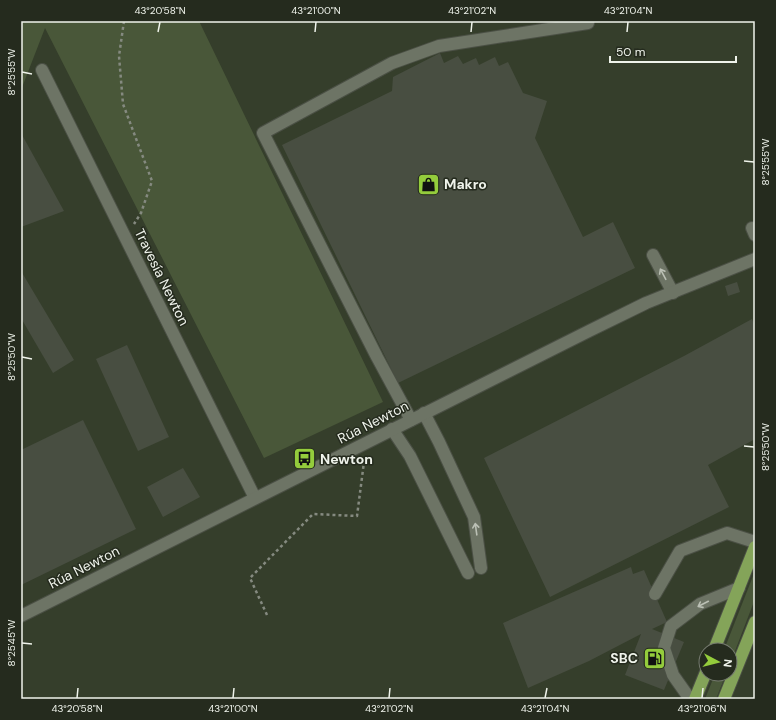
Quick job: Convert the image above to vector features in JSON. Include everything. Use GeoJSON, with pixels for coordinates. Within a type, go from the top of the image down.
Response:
{"type":"FeatureCollection","features":[{"type":"Feature","properties":{"kind":"main road"},"geometry":{"type":"LineString","coordinates":[[717,642],[755,547]]}},
{"type":"Feature","properties":{"kind":"main road"},"geometry":{"type":"LineString","coordinates":[[724,699],[755,622]]}},
{"type":"Feature","properties":{"kind":"main road"},"geometry":{"type":"LineString","coordinates":[[695,699],[702,682]]}},
{"type":"Feature","properties":{"kind":"street"},"geometry":{"type":"LineString","coordinates":[[411,420],[377,357],[263,133],[392,63],[439,46],[588,23]]}},
{"type":"Feature","properties":{"kind":"street","name":"Travesía Newton"},"geometry":{"type":"LineString","coordinates":[[42,70],[256,498]]}},
{"type":"Feature","properties":{"kind":"street"},"geometry":{"type":"LineString","coordinates":[[653,255],[673,293]]}},
{"type":"Feature","properties":{"kind":"street","name":"Rúa Newton"},"geometry":{"type":"LineString","coordinates":[[21,616],[589,331],[646,304],[755,259]]}},
{"type":"Feature","properties":{"kind":"street","name":"Rúa Newton"},"geometry":{"type":"LineString","coordinates":[[699,282],[755,267]]}},
{"type":"Feature","properties":{"kind":"street"},"geometry":{"type":"LineString","coordinates":[[424,413],[474,517],[482,568]]}},
{"type":"Feature","properties":{"kind":"street"},"geometry":{"type":"LineString","coordinates":[[392,429],[410,456],[468,573]]}},
{"type":"Feature","properties":{"kind":"street"},"geometry":{"type":"LineString","coordinates":[[655,594],[680,551],[727,533],[755,542]]}},
{"type":"Feature","properties":{"kind":"street"},"geometry":{"type":"LineString","coordinates":[[690,699],[673,675],[664,648],[671,626],[700,604],[738,588]]}},
{"type":"Feature","properties":{"kind":"path"},"geometry":{"type":"LineString","coordinates":[[124,21],[119,56],[123,104],[152,181],[141,213],[125,238]]}},
{"type":"Feature","properties":{"kind":"path"},"geometry":{"type":"LineString","coordinates":[[267,615],[250,578],[313,514],[357,516],[364,462]]}},
{"type":"Feature","properties":{"kind":"shaded area"},"geometry":{"type":"Polygon","coordinates":[[[21,21],[755,21],[755,699],[21,699],[21,21]]]}},
{"type":"Feature","properties":{"kind":"shaded area"},"geometry":{"type":"Polygon","coordinates":[[[21,21],[199,21],[383,402],[264,458],[45,28],[21,90],[21,21]]]}},
{"type":"Feature","properties":{"kind":"shaded area"},"geometry":{"type":"Polygon","coordinates":[[[755,571],[755,599],[738,643],[727,642],[755,571]]]}},
{"type":"Feature","properties":{"kind":"shaded area"},"geometry":{"type":"Polygon","coordinates":[[[712,682],[723,682],[716,699],[705,699],[712,682]]]}},
{"type":"Feature","properties":{"kind":"building","name":"Makro"},"geometry":{"type":"Polygon","coordinates":[[[440,53],[444,63],[458,56],[463,64],[476,58],[479,65],[495,57],[499,66],[508,62],[523,93],[547,101],[535,138],[583,237],[613,222],[635,268],[398,383],[282,145],[392,91],[393,77],[440,53]]]}},
{"type":"Feature","properties":{"kind":"building"},"geometry":{"type":"Polygon","coordinates":[[[21,133],[64,211],[21,227],[21,133]]]}},
{"type":"Feature","properties":{"kind":"building"},"geometry":{"type":"Polygon","coordinates":[[[21,271],[74,360],[53,373],[21,318],[21,271]]]}},
{"type":"Feature","properties":{"kind":"building"},"geometry":{"type":"Polygon","coordinates":[[[737,282],[740,292],[728,296],[725,286],[737,282]]]}},
{"type":"Feature","properties":{"kind":"building"},"geometry":{"type":"Polygon","coordinates":[[[752,319],[755,326],[755,439],[708,465],[729,507],[550,597],[484,458],[684,356],[752,319]]]}},
{"type":"Feature","properties":{"kind":"building"},"geometry":{"type":"Polygon","coordinates":[[[127,345],[169,437],[138,451],[96,359],[127,345]]]}},
{"type":"Feature","properties":{"kind":"building"},"geometry":{"type":"Polygon","coordinates":[[[83,420],[136,529],[21,585],[21,450],[83,420]]]}},
{"type":"Feature","properties":{"kind":"building"},"geometry":{"type":"Polygon","coordinates":[[[183,468],[200,497],[163,517],[147,487],[183,468]]]}},
{"type":"Feature","properties":{"kind":"building"},"geometry":{"type":"Polygon","coordinates":[[[631,567],[633,574],[644,570],[667,622],[652,629],[684,642],[664,690],[625,675],[641,634],[589,661],[528,688],[503,623],[631,567]]]}},
{"type":"Feature","properties":{"kind":"place","name":"Makro"},"geometry":{"type":"Point","coordinates":[429,184]}},
{"type":"Feature","properties":{"kind":"place","name":"Newton"},"geometry":{"type":"Point","coordinates":[304,459]}},
{"type":"Feature","properties":{"kind":"place","name":"SBC"},"geometry":{"type":"Point","coordinates":[654,658]}}]}
